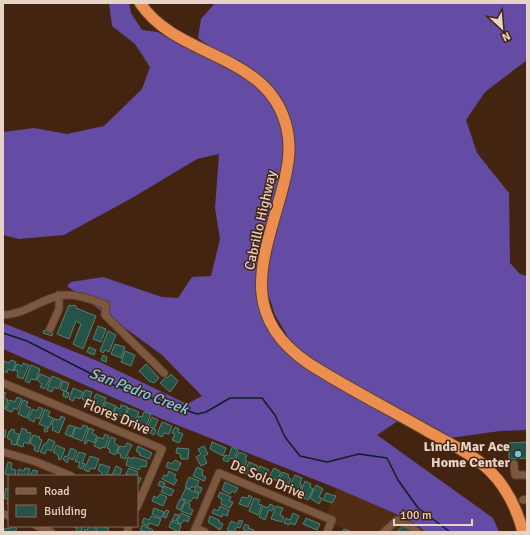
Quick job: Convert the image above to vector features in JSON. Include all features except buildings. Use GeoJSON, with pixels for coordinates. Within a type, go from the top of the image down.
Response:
{"type":"FeatureCollection","features":[{"type":"Feature","properties":{"kind":"highway","name":"Cabrillo Highway"},"geometry":{"type":"LineString","coordinates":[[140,3],[153,20],[169,32],[251,75],[271,94],[283,116],[289,142],[288,164],[265,251],[261,274],[261,290],[264,305],[275,331],[293,351],[312,365],[453,445],[482,464],[495,476],[507,493],[517,514],[523,532]]}},
{"type":"Feature","properties":{"kind":"street"},"geometry":{"type":"LineString","coordinates":[[50,329],[59,309],[59,295]]}},
{"type":"Feature","properties":{"kind":"street"},"geometry":{"type":"LineString","coordinates":[[3,315],[14,315],[20,313],[59,295],[87,297],[106,305],[105,315],[143,357],[164,373]]}},
{"type":"Feature","properties":{"kind":"street","name":"Flores Drive"},"geometry":{"type":"LineString","coordinates":[[3,383],[162,449],[138,503]]}},
{"type":"Feature","properties":{"kind":"street"},"geometry":{"type":"LineString","coordinates":[[3,452],[34,461],[68,475]]}},
{"type":"Feature","properties":{"kind":"street"},"geometry":{"type":"LineString","coordinates":[[514,464],[515,475],[527,475]]}},
{"type":"Feature","properties":{"kind":"street","name":"De Solo Drive"},"geometry":{"type":"LineString","coordinates":[[195,530],[219,473],[332,520],[327,532]]}},
{"type":"Feature","properties":{"kind":"street"},"geometry":{"type":"LineString","coordinates":[[384,532],[397,520],[410,526],[417,532]]}},
{"type":"Feature","properties":{"kind":"street"},"geometry":{"type":"LineString","coordinates":[[39,527],[51,532]]}},
{"type":"Feature","properties":{"kind":"street"},"geometry":{"type":"LineString","coordinates":[[195,530],[205,532]]}},
{"type":"Feature","properties":{"kind":"shaded area"},"geometry":{"type":"Polygon","coordinates":[[[109,3],[129,3],[131,13],[142,30],[158,32],[243,74],[274,101],[286,151],[274,202],[264,316],[335,384],[398,421],[377,435],[493,518],[499,532],[425,532],[403,517],[336,488],[162,419],[3,349],[3,323],[100,362],[187,404],[202,396],[162,355],[67,286],[71,282],[103,277],[162,297],[178,298],[192,277],[211,276],[220,239],[215,208],[219,154],[197,159],[132,198],[64,235],[19,239],[3,235],[3,132],[34,128],[67,134],[104,126],[142,89],[150,67],[135,44],[112,26],[109,3]]]}},
{"type":"Feature","properties":{"kind":"shaded area"},"geometry":{"type":"Polygon","coordinates":[[[215,3],[527,3],[527,60],[485,92],[466,120],[477,153],[509,193],[510,263],[520,274],[527,276],[527,430],[500,431],[450,438],[342,379],[294,347],[275,315],[266,287],[274,236],[295,155],[281,97],[198,38],[201,19],[215,3]]]}},
{"type":"Feature","properties":{"kind":"shaded area"},"geometry":{"type":"Polygon","coordinates":[[[336,488],[403,517],[425,532],[352,532],[333,524],[327,514],[336,488]]]}},
{"type":"Feature","properties":{"kind":"waterway","name":"San Pedro Creek"},"geometry":{"type":"LineString","coordinates":[[3,333],[27,341],[113,385],[197,414],[206,412],[230,398],[262,398],[275,415],[285,437],[300,456],[327,462],[359,454],[387,458],[398,480],[418,508],[450,532]]}},
{"type":"Feature","properties":{"kind":"place","name":"Linda Mar Ace Home Center"},"geometry":{"type":"Point","coordinates":[518,454]}}]}
